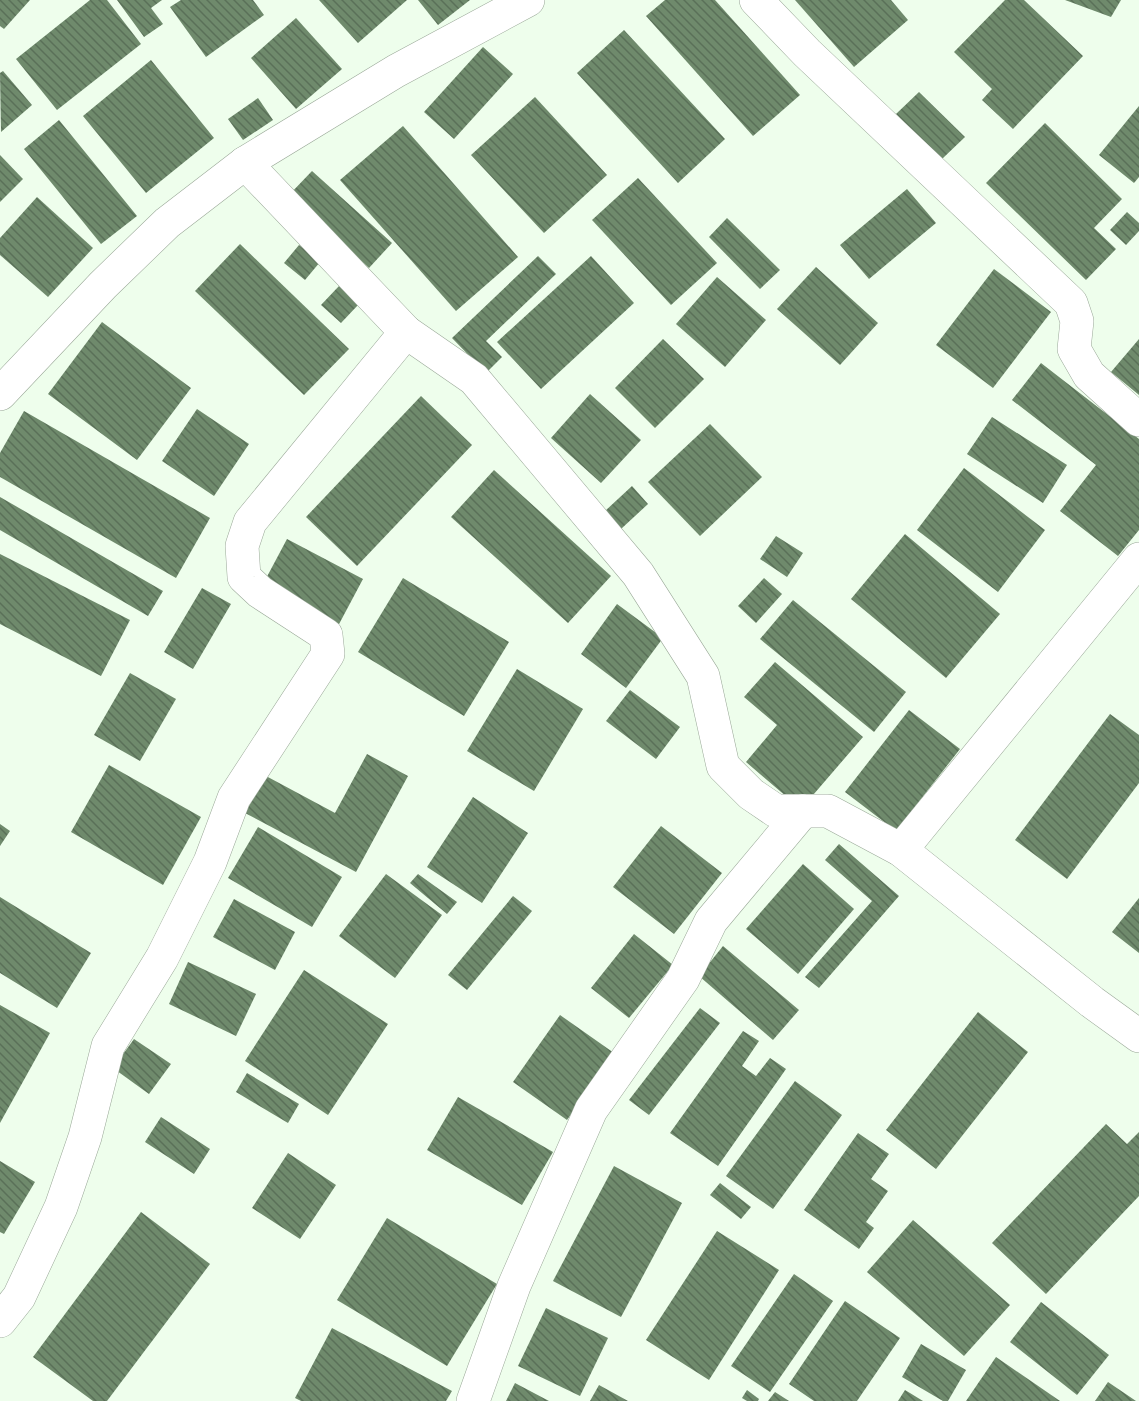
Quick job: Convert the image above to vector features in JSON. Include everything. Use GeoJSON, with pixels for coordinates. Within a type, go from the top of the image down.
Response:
{"type":"FeatureCollection","features":[{"type":"Feature","properties":{"kind":"street"},"geometry":{"type":"LineString","coordinates":[[0,394],[167,223],[245,163],[396,71],[528,0]]}},
{"type":"Feature","properties":{"kind":"street"},"geometry":{"type":"LineString","coordinates":[[756,0],[807,53],[1071,303],[1077,321],[1074,349],[1089,375],[1139,420]]}},
{"type":"Feature","properties":{"kind":"street"},"geometry":{"type":"LineString","coordinates":[[245,163],[406,332],[474,379],[638,574],[703,676],[723,765],[751,794],[776,812],[828,811],[901,850],[1092,1002],[1139,1036]]}},
{"type":"Feature","properties":{"kind":"street"},"geometry":{"type":"LineString","coordinates":[[0,1322],[19,1297],[61,1207],[85,1137],[108,1046],[162,958],[210,862],[234,798],[328,654],[326,635],[260,592],[243,577],[242,546],[250,522],[406,332]]}},
{"type":"Feature","properties":{"kind":"street"},"geometry":{"type":"LineString","coordinates":[[901,850],[1139,559]]}},
{"type":"Feature","properties":{"kind":"street"},"geometry":{"type":"LineString","coordinates":[[473,1401],[514,1286],[591,1110],[683,979],[711,921],[803,811]]}},
{"type":"Feature","properties":{"kind":"building"},"geometry":{"type":"Polygon","coordinates":[[[0,0],[30,0],[4,29],[0,26],[0,0]]]}},
{"type":"Feature","properties":{"kind":"building"},"geometry":{"type":"Polygon","coordinates":[[[90,0],[107,0],[141,44],[57,110],[16,59],[90,0]]]}},
{"type":"Feature","properties":{"kind":"building"},"geometry":{"type":"Polygon","coordinates":[[[117,0],[162,0],[151,8],[163,24],[144,37],[117,0]]]}},
{"type":"Feature","properties":{"kind":"building"},"geometry":{"type":"Polygon","coordinates":[[[181,0],[253,0],[264,15],[206,57],[170,7],[181,0]]]}},
{"type":"Feature","properties":{"kind":"building"},"geometry":{"type":"Polygon","coordinates":[[[319,0],[407,0],[358,43],[319,0]]]}},
{"type":"Feature","properties":{"kind":"building"},"geometry":{"type":"Polygon","coordinates":[[[418,0],[470,0],[438,25],[418,0]]]}},
{"type":"Feature","properties":{"kind":"building"},"geometry":{"type":"Polygon","coordinates":[[[665,0],[715,0],[800,95],[753,136],[646,16],[665,0]]]}},
{"type":"Feature","properties":{"kind":"building"},"geometry":{"type":"Polygon","coordinates":[[[795,0],[891,0],[908,20],[854,67],[795,0]]]}},
{"type":"Feature","properties":{"kind":"building"},"geometry":{"type":"Polygon","coordinates":[[[1005,0],[1024,0],[1083,56],[1013,129],[982,100],[992,89],[954,52],[1005,0]]]}},
{"type":"Feature","properties":{"kind":"building"},"geometry":{"type":"Polygon","coordinates":[[[1065,0],[1121,0],[1111,17],[1065,0]]]}},
{"type":"Feature","properties":{"kind":"building"},"geometry":{"type":"Polygon","coordinates":[[[296,18],[342,69],[296,109],[251,58],[296,18]]]}},
{"type":"Feature","properties":{"kind":"building"},"geometry":{"type":"Polygon","coordinates":[[[624,30],[725,139],[678,183],[577,73],[624,30]]]}},
{"type":"Feature","properties":{"kind":"building"},"geometry":{"type":"Polygon","coordinates":[[[483,47],[513,74],[454,139],[424,112],[483,47]]]}},
{"type":"Feature","properties":{"kind":"building"},"geometry":{"type":"Polygon","coordinates":[[[151,60],[214,138],[146,193],[83,116],[151,60]]]}},
{"type":"Feature","properties":{"kind":"building"},"geometry":{"type":"Polygon","coordinates":[[[3,71],[32,105],[1,132],[0,73],[3,71]]]}},
{"type":"Feature","properties":{"kind":"building"},"geometry":{"type":"Polygon","coordinates":[[[919,92],[965,137],[942,159],[896,114],[919,92]]]}},
{"type":"Feature","properties":{"kind":"building"},"geometry":{"type":"Polygon","coordinates":[[[535,97],[607,175],[544,233],[471,155],[535,97]]]}},
{"type":"Feature","properties":{"kind":"building"},"geometry":{"type":"Polygon","coordinates":[[[258,98],[273,120],[243,140],[228,119],[258,98]]]}},
{"type":"Feature","properties":{"kind":"building"},"geometry":{"type":"Polygon","coordinates":[[[1139,106],[1139,177],[1134,183],[1099,155],[1139,106]]]}},
{"type":"Feature","properties":{"kind":"building"},"geometry":{"type":"Polygon","coordinates":[[[59,120],[137,216],[101,244],[24,149],[59,120]]]}},
{"type":"Feature","properties":{"kind":"building"},"geometry":{"type":"Polygon","coordinates":[[[1045,123],[1122,199],[1094,228],[1116,249],[1086,280],[986,183],[1045,123]]]}},
{"type":"Feature","properties":{"kind":"building"},"geometry":{"type":"Polygon","coordinates":[[[403,126],[518,257],[456,311],[340,180],[403,126]]]}},
{"type":"Feature","properties":{"kind":"building"},"geometry":{"type":"Polygon","coordinates":[[[0,155],[23,179],[0,202],[0,155]]]}},
{"type":"Feature","properties":{"kind":"building"},"geometry":{"type":"Polygon","coordinates":[[[312,171],[392,243],[369,268],[289,195],[312,171]]]}},
{"type":"Feature","properties":{"kind":"building"},"geometry":{"type":"Polygon","coordinates":[[[638,178],[717,263],[671,305],[592,220],[638,178]]]}},
{"type":"Feature","properties":{"kind":"building"},"geometry":{"type":"Polygon","coordinates":[[[907,189],[936,223],[869,279],[840,245],[907,189]]]}},
{"type":"Feature","properties":{"kind":"building"},"geometry":{"type":"Polygon","coordinates":[[[37,197],[93,248],[48,297],[0,255],[0,238],[37,197]]]}},
{"type":"Feature","properties":{"kind":"building"},"geometry":{"type":"Polygon","coordinates":[[[1127,212],[1139,223],[1139,231],[1126,245],[1110,230],[1127,212]]]}},
{"type":"Feature","properties":{"kind":"building"},"geometry":{"type":"Polygon","coordinates":[[[727,218],[780,270],[760,289],[709,237],[727,218]]]}},
{"type":"Feature","properties":{"kind":"building"},"geometry":{"type":"Polygon","coordinates":[[[240,244],[349,349],[304,395],[195,291],[240,244]]]}},
{"type":"Feature","properties":{"kind":"building"},"geometry":{"type":"Polygon","coordinates":[[[299,245],[320,262],[305,280],[284,263],[299,245]]]}},
{"type":"Feature","properties":{"kind":"building"},"geometry":{"type":"Polygon","coordinates":[[[538,256],[556,274],[486,341],[502,357],[486,373],[452,338],[538,256]]]}},
{"type":"Feature","properties":{"kind":"building"},"geometry":{"type":"Polygon","coordinates":[[[591,256],[634,303],[541,389],[497,342],[591,256]]]}},
{"type":"Feature","properties":{"kind":"building"},"geometry":{"type":"Polygon","coordinates":[[[816,267],[878,323],[840,365],[777,309],[816,267]]]}},
{"type":"Feature","properties":{"kind":"building"},"geometry":{"type":"Polygon","coordinates":[[[994,269],[1051,312],[993,388],[936,345],[994,269]]]}},
{"type":"Feature","properties":{"kind":"building"},"geometry":{"type":"Polygon","coordinates":[[[717,277],[766,320],[725,367],[676,324],[717,277]]]}},
{"type":"Feature","properties":{"kind":"building"},"geometry":{"type":"Polygon","coordinates":[[[339,286],[358,305],[341,323],[321,305],[339,286]]]}},
{"type":"Feature","properties":{"kind":"building"},"geometry":{"type":"Polygon","coordinates":[[[102,322],[191,388],[137,460],[48,394],[102,322]]]}},
{"type":"Feature","properties":{"kind":"building"},"geometry":{"type":"Polygon","coordinates":[[[663,339],[704,379],[655,428],[615,388],[663,339]]]}},
{"type":"Feature","properties":{"kind":"building"},"geometry":{"type":"Polygon","coordinates":[[[1139,339],[1139,395],[1111,372],[1139,339]]]}},
{"type":"Feature","properties":{"kind":"building"},"geometry":{"type":"Polygon","coordinates":[[[1041,363],[1139,439],[1139,530],[1118,556],[1060,511],[1096,465],[1012,400],[1041,363]]]}},
{"type":"Feature","properties":{"kind":"building"},"geometry":{"type":"Polygon","coordinates":[[[590,394],[641,440],[601,483],[551,438],[590,394]]]}},
{"type":"Feature","properties":{"kind":"building"},"geometry":{"type":"Polygon","coordinates":[[[421,396],[472,445],[357,566],[306,517],[421,396]]]}},
{"type":"Feature","properties":{"kind":"building"},"geometry":{"type":"Polygon","coordinates":[[[197,409],[249,444],[214,496],[162,461],[197,409]]]}},
{"type":"Feature","properties":{"kind":"building"},"geometry":{"type":"Polygon","coordinates":[[[24,411],[210,518],[176,578],[0,477],[0,453],[24,411]]]}},
{"type":"Feature","properties":{"kind":"building"},"geometry":{"type":"Polygon","coordinates":[[[992,417],[1067,465],[1043,503],[967,454],[992,417]]]}},
{"type":"Feature","properties":{"kind":"building"},"geometry":{"type":"Polygon","coordinates":[[[710,424],[762,477],[700,536],[648,482],[710,424]]]}},
{"type":"Feature","properties":{"kind":"building"},"geometry":{"type":"Polygon","coordinates":[[[964,468],[1045,530],[998,592],[917,530],[964,468]]]}},
{"type":"Feature","properties":{"kind":"building"},"geometry":{"type":"Polygon","coordinates":[[[494,470],[611,576],[568,623],[451,517],[494,470]]]}},
{"type":"Feature","properties":{"kind":"building"},"geometry":{"type":"Polygon","coordinates":[[[632,486],[648,504],[621,529],[604,512],[632,486]]]}},
{"type":"Feature","properties":{"kind":"building"},"geometry":{"type":"Polygon","coordinates":[[[0,497],[163,591],[148,616],[0,530],[0,497]]]}},
{"type":"Feature","properties":{"kind":"building"},"geometry":{"type":"Polygon","coordinates":[[[905,534],[1000,614],[946,678],[851,599],[905,534]]]}},
{"type":"Feature","properties":{"kind":"building"},"geometry":{"type":"Polygon","coordinates":[[[776,536],[803,553],[787,577],[760,559],[776,536]]]}},
{"type":"Feature","properties":{"kind":"building"},"geometry":{"type":"Polygon","coordinates":[[[287,539],[363,579],[338,626],[262,586],[287,539]]]}},
{"type":"Feature","properties":{"kind":"building"},"geometry":{"type":"Polygon","coordinates":[[[0,554],[130,620],[101,676],[0,624],[0,554]]]}},
{"type":"Feature","properties":{"kind":"building"},"geometry":{"type":"Polygon","coordinates":[[[403,578],[509,642],[464,716],[358,652],[403,578]]]}},
{"type":"Feature","properties":{"kind":"building"},"geometry":{"type":"Polygon","coordinates":[[[764,578],[782,594],[756,623],[738,606],[764,578]]]}},
{"type":"Feature","properties":{"kind":"building"},"geometry":{"type":"Polygon","coordinates":[[[202,588],[231,604],[193,669],[164,652],[202,588]]]}},
{"type":"Feature","properties":{"kind":"building"},"geometry":{"type":"Polygon","coordinates":[[[793,600],[906,692],[874,732],[760,639],[793,600]]]}},
{"type":"Feature","properties":{"kind":"building"},"geometry":{"type":"Polygon","coordinates":[[[617,604],[663,638],[626,688],[581,654],[617,604]]]}},
{"type":"Feature","properties":{"kind":"building"},"geometry":{"type":"Polygon","coordinates":[[[775,662],[863,737],[801,809],[746,762],[777,725],[744,697],[775,662]]]}},
{"type":"Feature","properties":{"kind":"building"},"geometry":{"type":"Polygon","coordinates":[[[517,669],[583,709],[534,791],[467,751],[517,669]]]}},
{"type":"Feature","properties":{"kind":"building"},"geometry":{"type":"Polygon","coordinates":[[[130,673],[176,699],[140,761],[94,735],[130,673]]]}},
{"type":"Feature","properties":{"kind":"building"},"geometry":{"type":"Polygon","coordinates":[[[630,690],[680,727],[656,759],[606,721],[630,690]]]}},
{"type":"Feature","properties":{"kind":"building"},"geometry":{"type":"Polygon","coordinates":[[[909,710],[960,749],[896,831],[845,792],[909,710]]]}},
{"type":"Feature","properties":{"kind":"building"},"geometry":{"type":"Polygon","coordinates":[[[1110,714],[1139,735],[1139,783],[1067,879],[1015,840],[1110,714]]]}},
{"type":"Feature","properties":{"kind":"building"},"geometry":{"type":"Polygon","coordinates":[[[367,754],[408,776],[356,872],[245,813],[266,776],[335,813],[367,754]]]}},
{"type":"Feature","properties":{"kind":"building"},"geometry":{"type":"Polygon","coordinates":[[[109,765],[201,817],[163,885],[71,832],[109,765]]]}},
{"type":"Feature","properties":{"kind":"building"},"geometry":{"type":"Polygon","coordinates":[[[473,797],[528,833],[482,903],[427,867],[473,797]]]}},
{"type":"Feature","properties":{"kind":"building"},"geometry":{"type":"Polygon","coordinates":[[[0,824],[10,831],[0,846],[0,824]]]}},
{"type":"Feature","properties":{"kind":"building"},"geometry":{"type":"Polygon","coordinates":[[[661,826],[722,873],[674,934],[613,887],[661,826]]]}},
{"type":"Feature","properties":{"kind":"building"},"geometry":{"type":"Polygon","coordinates":[[[258,827],[342,877],[312,927],[228,878],[258,827]]]}},
{"type":"Feature","properties":{"kind":"building"},"geometry":{"type":"Polygon","coordinates":[[[839,844],[899,896],[819,988],[805,977],[872,901],[825,860],[839,844]]]}},
{"type":"Feature","properties":{"kind":"building"},"geometry":{"type":"Polygon","coordinates":[[[803,864],[854,909],[798,974],[746,929],[803,864]]]}},
{"type":"Feature","properties":{"kind":"building"},"geometry":{"type":"Polygon","coordinates":[[[386,874],[442,915],[395,978],[339,936],[386,874]]]}},
{"type":"Feature","properties":{"kind":"building"},"geometry":{"type":"Polygon","coordinates":[[[418,874],[457,902],[447,914],[410,883],[418,874]]]}},
{"type":"Feature","properties":{"kind":"building"},"geometry":{"type":"Polygon","coordinates":[[[513,896],[532,911],[467,990],[448,975],[513,896]]]}},
{"type":"Feature","properties":{"kind":"building"},"geometry":{"type":"Polygon","coordinates":[[[0,897],[91,953],[57,1008],[0,973],[0,897]]]}},
{"type":"Feature","properties":{"kind":"building"},"geometry":{"type":"Polygon","coordinates":[[[1139,898],[1139,953],[1112,932],[1139,898]]]}},
{"type":"Feature","properties":{"kind":"building"},"geometry":{"type":"Polygon","coordinates":[[[234,899],[295,932],[275,970],[213,937],[234,899]]]}},
{"type":"Feature","properties":{"kind":"building"},"geometry":{"type":"Polygon","coordinates":[[[634,934],[673,965],[629,1018],[591,988],[634,934]]]}},
{"type":"Feature","properties":{"kind":"building"},"geometry":{"type":"Polygon","coordinates":[[[723,946],[799,1010],[773,1040],[699,976],[723,946]]]}},
{"type":"Feature","properties":{"kind":"building"},"geometry":{"type":"Polygon","coordinates":[[[188,962],[256,994],[236,1036],[169,1004],[188,962]]]}},
{"type":"Feature","properties":{"kind":"building"},"geometry":{"type":"Polygon","coordinates":[[[304,970],[388,1024],[328,1115],[245,1061],[304,970]]]}},
{"type":"Feature","properties":{"kind":"building"},"geometry":{"type":"Polygon","coordinates":[[[0,1005],[50,1033],[0,1123],[0,1005]]]}},
{"type":"Feature","properties":{"kind":"building"},"geometry":{"type":"Polygon","coordinates":[[[700,1008],[720,1023],[649,1115],[629,1100],[700,1008]]]}},
{"type":"Feature","properties":{"kind":"building"},"geometry":{"type":"Polygon","coordinates":[[[978,1012],[1028,1052],[936,1169],[886,1130],[978,1012]]]}},
{"type":"Feature","properties":{"kind":"building"},"geometry":{"type":"Polygon","coordinates":[[[560,1015],[614,1053],[567,1120],[513,1082],[560,1015]]]}},
{"type":"Feature","properties":{"kind":"building"},"geometry":{"type":"Polygon","coordinates":[[[743,1031],[759,1041],[742,1066],[756,1076],[770,1058],[786,1069],[718,1166],[670,1133],[743,1031]]]}},
{"type":"Feature","properties":{"kind":"building"},"geometry":{"type":"Polygon","coordinates":[[[134,1039],[171,1064],[149,1094],[113,1068],[134,1039]]]}},
{"type":"Feature","properties":{"kind":"building"},"geometry":{"type":"Polygon","coordinates":[[[247,1073],[299,1104],[288,1123],[236,1092],[247,1073]]]}},
{"type":"Feature","properties":{"kind":"building"},"geometry":{"type":"Polygon","coordinates":[[[795,1081],[842,1115],[773,1209],[726,1176],[795,1081]]]}},
{"type":"Feature","properties":{"kind":"building"},"geometry":{"type":"Polygon","coordinates":[[[458,1097],[553,1152],[522,1205],[427,1150],[458,1097]]]}},
{"type":"Feature","properties":{"kind":"building"},"geometry":{"type":"Polygon","coordinates":[[[161,1117],[210,1149],[194,1174],[145,1142],[161,1117]]]}},
{"type":"Feature","properties":{"kind":"building"},"geometry":{"type":"Polygon","coordinates":[[[1106,1124],[1127,1144],[1139,1132],[1139,1196],[1046,1294],[992,1243],[1106,1124]]]}},
{"type":"Feature","properties":{"kind":"building"},"geometry":{"type":"Polygon","coordinates":[[[858,1133],[889,1154],[871,1179],[888,1191],[866,1222],[874,1228],[859,1249],[804,1210],[858,1133]]]}},
{"type":"Feature","properties":{"kind":"building"},"geometry":{"type":"Polygon","coordinates":[[[288,1153],[336,1185],[300,1239],[252,1208],[288,1153]]]}},
{"type":"Feature","properties":{"kind":"building"},"geometry":{"type":"Polygon","coordinates":[[[0,1161],[35,1182],[4,1234],[0,1232],[0,1161]]]}},
{"type":"Feature","properties":{"kind":"building"},"geometry":{"type":"Polygon","coordinates":[[[614,1166],[682,1203],[621,1317],[553,1281],[614,1166]]]}},
{"type":"Feature","properties":{"kind":"building"},"geometry":{"type":"Polygon","coordinates":[[[720,1183],[751,1207],[741,1219],[710,1195],[720,1183]]]}},
{"type":"Feature","properties":{"kind":"building"},"geometry":{"type":"Polygon","coordinates":[[[141,1212],[210,1264],[107,1401],[93,1401],[33,1357],[141,1212]]]}},
{"type":"Feature","properties":{"kind":"building"},"geometry":{"type":"Polygon","coordinates":[[[387,1218],[497,1284],[447,1366],[337,1300],[387,1218]]]}},
{"type":"Feature","properties":{"kind":"building"},"geometry":{"type":"Polygon","coordinates":[[[913,1220],[1010,1305],[964,1356],[867,1272],[913,1220]]]}},
{"type":"Feature","properties":{"kind":"building"},"geometry":{"type":"Polygon","coordinates":[[[717,1231],[779,1270],[709,1380],[646,1340],[717,1231]]]}},
{"type":"Feature","properties":{"kind":"building"},"geometry":{"type":"Polygon","coordinates":[[[794,1274],[833,1301],[770,1392],[731,1366],[794,1274]]]}},
{"type":"Feature","properties":{"kind":"building"},"geometry":{"type":"Polygon","coordinates":[[[845,1301],[900,1338],[857,1401],[814,1401],[789,1384],[845,1301]]]}},
{"type":"Feature","properties":{"kind":"building"},"geometry":{"type":"Polygon","coordinates":[[[1041,1302],[1109,1355],[1077,1395],[1010,1342],[1041,1302]]]}},
{"type":"Feature","properties":{"kind":"building"},"geometry":{"type":"Polygon","coordinates":[[[546,1308],[608,1338],[580,1396],[518,1366],[546,1308]]]}},
{"type":"Feature","properties":{"kind":"building"},"geometry":{"type":"Polygon","coordinates":[[[332,1328],[452,1391],[446,1401],[301,1401],[295,1398],[332,1328]]]}},
{"type":"Feature","properties":{"kind":"building"},"geometry":{"type":"Polygon","coordinates":[[[921,1344],[966,1370],[948,1401],[943,1401],[902,1377],[921,1344]]]}},
{"type":"Feature","properties":{"kind":"building"},"geometry":{"type":"Polygon","coordinates":[[[996,1357],[1060,1401],[966,1401],[996,1357]]]}},
{"type":"Feature","properties":{"kind":"building"},"geometry":{"type":"Polygon","coordinates":[[[1108,1382],[1136,1401],[1095,1401],[1108,1382]]]}},
{"type":"Feature","properties":{"kind":"building"},"geometry":{"type":"Polygon","coordinates":[[[515,1383],[549,1401],[506,1401],[515,1383]]]}},
{"type":"Feature","properties":{"kind":"building"},"geometry":{"type":"Polygon","coordinates":[[[599,1385],[628,1401],[590,1401],[599,1385]]]}},
{"type":"Feature","properties":{"kind":"building"},"geometry":{"type":"Polygon","coordinates":[[[747,1390],[759,1399],[758,1401],[747,1401],[742,1398],[747,1390]]]}},
{"type":"Feature","properties":{"kind":"building"},"geometry":{"type":"Polygon","coordinates":[[[905,1390],[923,1401],[898,1401],[905,1390]]]}},
{"type":"Feature","properties":{"kind":"building"},"geometry":{"type":"Polygon","coordinates":[[[775,1392],[789,1401],[768,1401],[775,1392]]]}}]}
